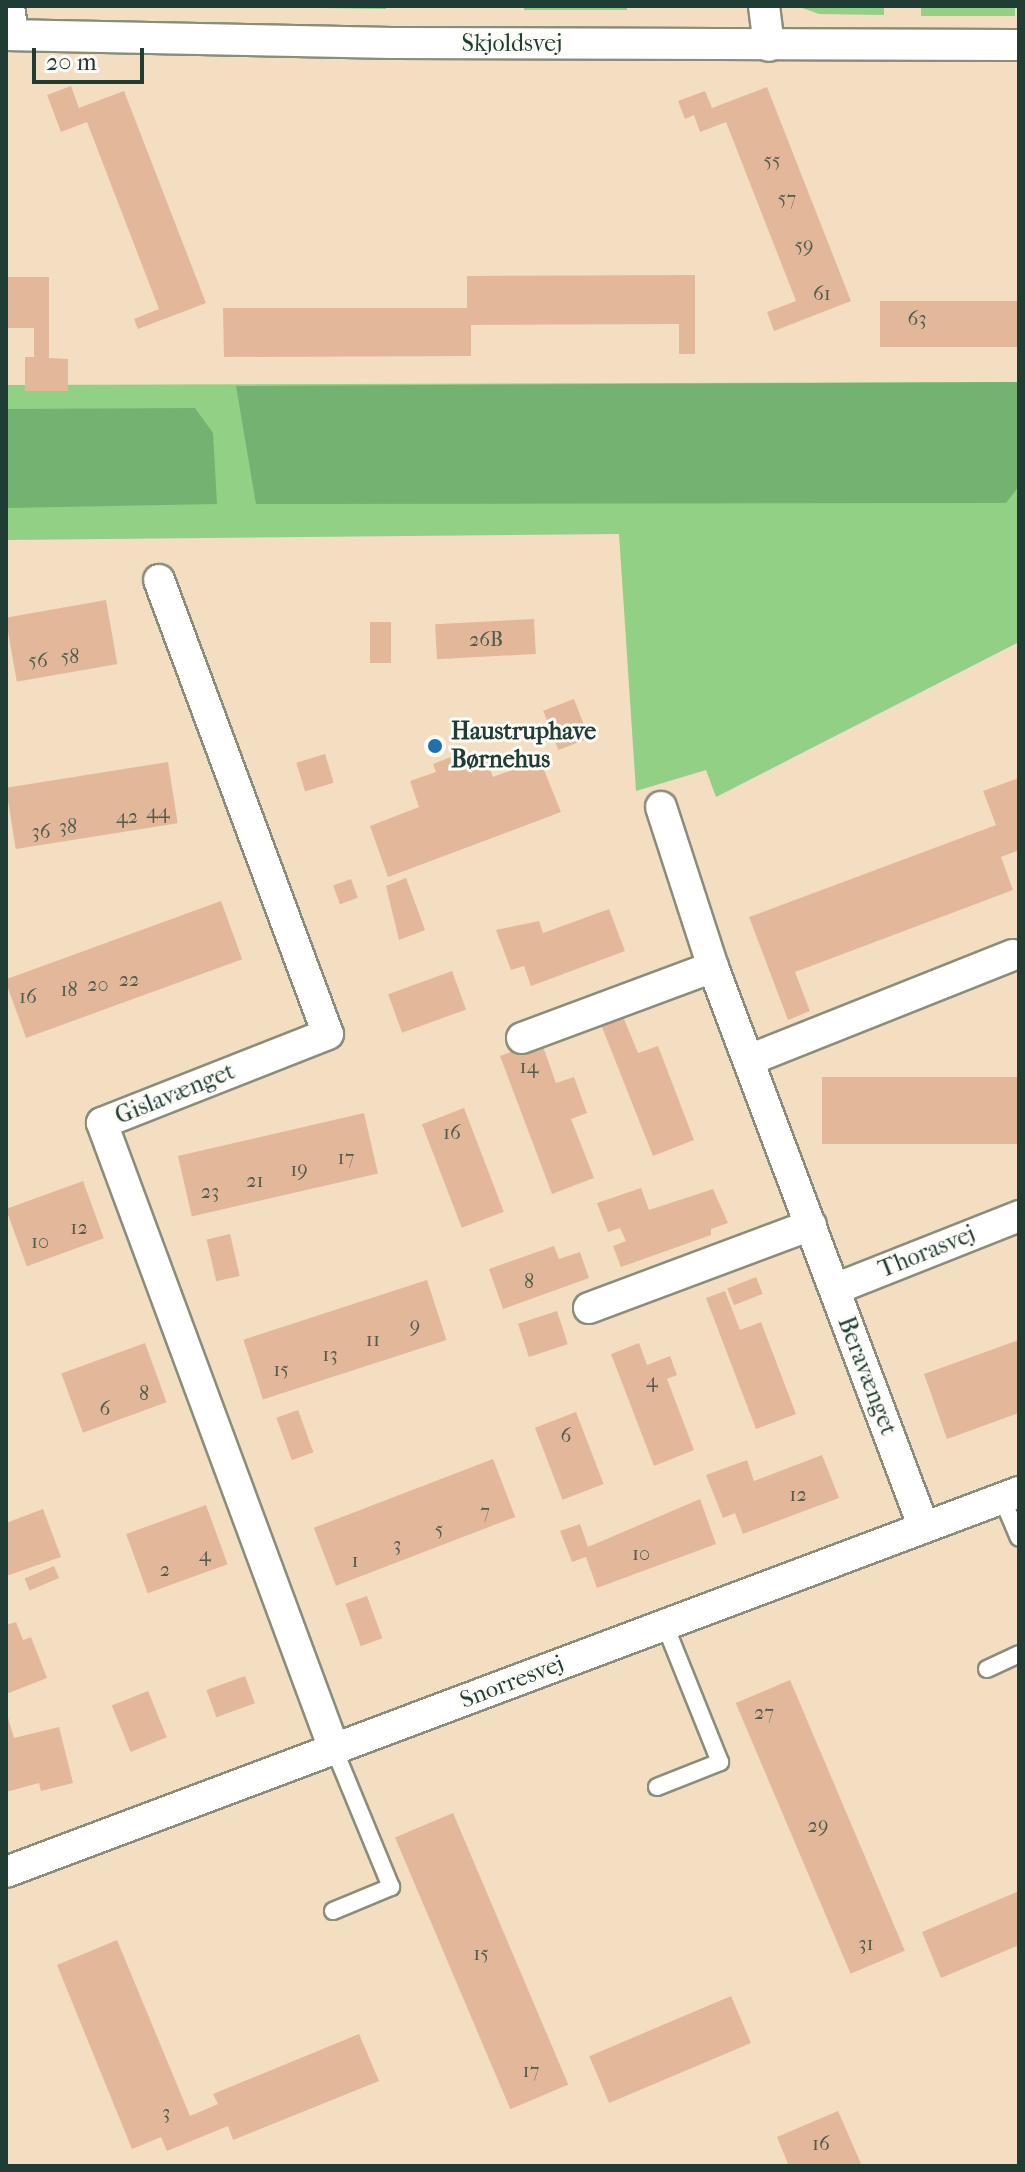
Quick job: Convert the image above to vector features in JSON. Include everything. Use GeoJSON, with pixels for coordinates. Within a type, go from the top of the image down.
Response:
{"type":"FeatureCollection","features":[{"type":"Feature","properties":{"kind":"street"},"geometry":{"type":"LineString","coordinates":[[764,6],[769,46]]}},
{"type":"Feature","properties":{"kind":"street","name":"Skjoldsvej"},"geometry":{"type":"LineString","coordinates":[[9,26],[69,40],[1019,45]]}},
{"type":"Feature","properties":{"kind":"street","name":"Gislavænget"},"geometry":{"type":"LineString","coordinates":[[159,580],[328,1034],[102,1123],[334,1749]]}},
{"type":"Feature","properties":{"kind":"street","name":"Beravænget"},"geometry":{"type":"LineString","coordinates":[[661,807],[713,967],[924,1528]]}},
{"type":"Feature","properties":{"kind":"street"},"geometry":{"type":"LineString","coordinates":[[749,1060],[1013,955]]}},
{"type":"Feature","properties":{"kind":"street"},"geometry":{"type":"LineString","coordinates":[[522,1038],[713,967]]}},
{"type":"Feature","properties":{"kind":"street","name":"Thorasvej"},"geometry":{"type":"LineString","coordinates":[[835,1289],[1019,1216]]}},
{"type":"Feature","properties":{"kind":"street"},"geometry":{"type":"LineString","coordinates":[[589,1308],[811,1225]]}},
{"type":"Feature","properties":{"kind":"street","name":"Snorresvej"},"geometry":{"type":"LineString","coordinates":[[6,1872],[1010,1495]]}},
{"type":"Feature","properties":{"kind":"lane"},"geometry":{"type":"LineString","coordinates":[[1010,1495],[1019,1538]]}},
{"type":"Feature","properties":{"kind":"lane"},"geometry":{"type":"LineString","coordinates":[[657,1787],[720,1762],[665,1625]]}},
{"type":"Feature","properties":{"kind":"lane"},"geometry":{"type":"LineString","coordinates":[[987,1669],[1019,1654]]}},
{"type":"Feature","properties":{"kind":"lane"},"geometry":{"type":"LineString","coordinates":[[333,1911],[391,1887],[334,1749]]}},
{"type":"Feature","properties":{"kind":"green space"},"geometry":{"type":"Polygon","coordinates":[[[187,6],[386,6],[386,9],[187,6]]]}},
{"type":"Feature","properties":{"kind":"green space"},"geometry":{"type":"Polygon","coordinates":[[[524,6],[627,6],[627,10],[524,10],[524,6]]]}},
{"type":"Feature","properties":{"kind":"green space"},"geometry":{"type":"Polygon","coordinates":[[[797,6],[884,6],[884,15],[819,14],[797,6]]]}},
{"type":"Feature","properties":{"kind":"green space"},"geometry":{"type":"Polygon","coordinates":[[[921,6],[1015,6],[1015,16],[921,16],[921,6]]]}},
{"type":"Feature","properties":{"kind":"green space"},"geometry":{"type":"Polygon","coordinates":[[[1019,382],[1019,642],[716,797],[706,770],[636,791],[619,534],[6,540],[6,385],[1019,382]]]}},
{"type":"Feature","properties":{"kind":"green space"},"geometry":{"type":"Polygon","coordinates":[[[1019,382],[1019,486],[1006,503],[256,504],[236,386],[1019,382]]]}},
{"type":"Feature","properties":{"kind":"green space"},"geometry":{"type":"Polygon","coordinates":[[[195,408],[213,433],[217,504],[6,508],[6,409],[195,408]]]}},
{"type":"Feature","properties":{"kind":"building"},"geometry":{"type":"Polygon","coordinates":[[[71,86],[79,108],[124,91],[206,303],[138,329],[134,319],[159,309],[87,122],[61,132],[47,95],[71,86]]]}},
{"type":"Feature","properties":{"kind":"building"},"geometry":{"type":"Polygon","coordinates":[[[767,87],[851,301],[774,331],[767,312],[796,301],[726,122],[700,132],[694,115],[685,119],[678,101],[705,91],[712,108],[767,87]]]}},
{"type":"Feature","properties":{"kind":"building"},"geometry":{"type":"Polygon","coordinates":[[[695,275],[695,354],[679,354],[679,324],[471,325],[471,356],[224,357],[223,308],[467,308],[467,276],[695,275]]]}},
{"type":"Feature","properties":{"kind":"building"},"geometry":{"type":"Polygon","coordinates":[[[6,277],[49,277],[49,358],[68,359],[68,391],[25,391],[25,357],[34,357],[34,328],[6,328],[6,277]]]}},
{"type":"Feature","properties":{"kind":"building"},"geometry":{"type":"Polygon","coordinates":[[[880,301],[1019,301],[1019,347],[880,347],[880,301]]]}},
{"type":"Feature","properties":{"kind":"building"},"geometry":{"type":"Polygon","coordinates":[[[106,600],[117,664],[17,682],[6,618],[106,600]]]}},
{"type":"Feature","properties":{"kind":"building"},"geometry":{"type":"Polygon","coordinates":[[[534,619],[536,654],[437,659],[435,624],[534,619]]]}},
{"type":"Feature","properties":{"kind":"building"},"geometry":{"type":"Polygon","coordinates":[[[370,622],[391,622],[391,663],[370,663],[370,622]]]}},
{"type":"Feature","properties":{"kind":"building"},"geometry":{"type":"Polygon","coordinates":[[[574,699],[589,738],[558,750],[543,711],[574,699]]]}},
{"type":"Feature","properties":{"kind":"building"},"geometry":{"type":"Polygon","coordinates":[[[484,753],[493,777],[540,760],[561,812],[388,877],[370,826],[419,807],[410,781],[436,772],[433,764],[456,755],[459,763],[484,753]]]}},
{"type":"Feature","properties":{"kind":"building"},"geometry":{"type":"Polygon","coordinates":[[[325,754],[334,783],[305,791],[296,763],[325,754]]]}},
{"type":"Feature","properties":{"kind":"building"},"geometry":{"type":"Polygon","coordinates":[[[168,762],[178,823],[16,849],[6,788],[168,762]]]}},
{"type":"Feature","properties":{"kind":"building"},"geometry":{"type":"Polygon","coordinates":[[[1019,778],[1019,850],[1001,857],[1013,890],[795,972],[810,1011],[788,1020],[749,917],[996,825],[983,791],[1019,778]]]}},
{"type":"Feature","properties":{"kind":"building"},"geometry":{"type":"Polygon","coordinates":[[[406,878],[425,930],[399,940],[386,886],[406,878]]]}},
{"type":"Feature","properties":{"kind":"building"},"geometry":{"type":"Polygon","coordinates":[[[351,879],[358,898],[340,904],[333,885],[351,879]]]}},
{"type":"Feature","properties":{"kind":"building"},"geometry":{"type":"Polygon","coordinates":[[[221,901],[242,959],[26,1038],[6,979],[221,901]]]}},
{"type":"Feature","properties":{"kind":"building"},"geometry":{"type":"Polygon","coordinates":[[[609,909],[625,951],[531,986],[524,966],[511,970],[496,930],[539,921],[543,933],[609,909]]]}},
{"type":"Feature","properties":{"kind":"building"},"geometry":{"type":"Polygon","coordinates":[[[452,971],[466,1010],[402,1033],[388,994],[452,971]]]}},
{"type":"Feature","properties":{"kind":"building"},"geometry":{"type":"Polygon","coordinates":[[[622,1014],[638,1053],[658,1046],[694,1140],[653,1156],[600,1022],[622,1014]]]}},
{"type":"Feature","properties":{"kind":"building"},"geometry":{"type":"Polygon","coordinates":[[[541,1041],[556,1083],[574,1077],[587,1113],[571,1119],[594,1178],[552,1194],[500,1056],[541,1041]]]}},
{"type":"Feature","properties":{"kind":"building"},"geometry":{"type":"Polygon","coordinates":[[[822,1077],[1019,1077],[1019,1144],[822,1144],[822,1077]]]}},
{"type":"Feature","properties":{"kind":"building"},"geometry":{"type":"Polygon","coordinates":[[[464,1108],[504,1212],[462,1228],[422,1124],[464,1108]]]}},
{"type":"Feature","properties":{"kind":"building"},"geometry":{"type":"Polygon","coordinates":[[[364,1113],[378,1173],[192,1216],[178,1156],[364,1113]]]}},
{"type":"Feature","properties":{"kind":"building"},"geometry":{"type":"Polygon","coordinates":[[[83,1181],[104,1238],[27,1266],[6,1209],[83,1181]]]}},
{"type":"Feature","properties":{"kind":"building"},"geometry":{"type":"Polygon","coordinates":[[[641,1188],[649,1210],[713,1189],[728,1223],[711,1229],[711,1235],[621,1267],[613,1246],[626,1241],[620,1228],[608,1232],[597,1203],[641,1188]]]}},
{"type":"Feature","properties":{"kind":"building"},"geometry":{"type":"Polygon","coordinates":[[[230,1234],[240,1276],[216,1281],[207,1239],[230,1234]]]}},
{"type":"Feature","properties":{"kind":"building"},"geometry":{"type":"Polygon","coordinates":[[[554,1246],[559,1259],[580,1252],[589,1278],[503,1309],[489,1269],[554,1246]]]}},
{"type":"Feature","properties":{"kind":"building"},"geometry":{"type":"Polygon","coordinates":[[[756,1277],[763,1294],[734,1305],[727,1289],[756,1277]]]}},
{"type":"Feature","properties":{"kind":"building"},"geometry":{"type":"Polygon","coordinates":[[[427,1280],[446,1340],[263,1400],[243,1340],[427,1280]]]}},
{"type":"Feature","properties":{"kind":"building"},"geometry":{"type":"Polygon","coordinates":[[[725,1291],[740,1330],[761,1322],[796,1414],[756,1429],[706,1298],[725,1291]]]}},
{"type":"Feature","properties":{"kind":"building"},"geometry":{"type":"Polygon","coordinates":[[[557,1311],[568,1344],[529,1357],[518,1324],[557,1311]]]}},
{"type":"Feature","properties":{"kind":"building"},"geometry":{"type":"Polygon","coordinates":[[[1019,1340],[1019,1413],[947,1439],[924,1374],[1019,1340]]]}},
{"type":"Feature","properties":{"kind":"building"},"geometry":{"type":"Polygon","coordinates":[[[145,1343],[167,1402],[83,1433],[61,1373],[145,1343]]]}},
{"type":"Feature","properties":{"kind":"building"},"geometry":{"type":"Polygon","coordinates":[[[639,1343],[647,1365],[670,1356],[677,1375],[667,1379],[694,1450],[654,1466],[611,1354],[639,1343]]]}},
{"type":"Feature","properties":{"kind":"building"},"geometry":{"type":"Polygon","coordinates":[[[298,1410],[313,1452],[292,1460],[276,1418],[298,1410]]]}},
{"type":"Feature","properties":{"kind":"building"},"geometry":{"type":"Polygon","coordinates":[[[576,1412],[604,1484],[563,1500],[535,1428],[576,1412]]]}},
{"type":"Feature","properties":{"kind":"building"},"geometry":{"type":"Polygon","coordinates":[[[822,1455],[839,1498],[743,1534],[735,1513],[723,1518],[706,1475],[747,1460],[754,1481],[822,1455]]]}},
{"type":"Feature","properties":{"kind":"building"},"geometry":{"type":"Polygon","coordinates":[[[493,1459],[515,1517],[336,1586],[314,1528],[493,1459]]]}},
{"type":"Feature","properties":{"kind":"building"},"geometry":{"type":"Polygon","coordinates":[[[700,1499],[716,1544],[597,1588],[586,1557],[572,1562],[560,1531],[580,1524],[588,1547],[700,1499]]]}},
{"type":"Feature","properties":{"kind":"building"},"geometry":{"type":"Polygon","coordinates":[[[206,1505],[228,1564],[148,1593],[126,1534],[206,1505]]]}},
{"type":"Feature","properties":{"kind":"building"},"geometry":{"type":"Polygon","coordinates":[[[43,1509],[61,1557],[6,1576],[6,1523],[43,1509]]]}},
{"type":"Feature","properties":{"kind":"building"},"geometry":{"type":"Polygon","coordinates":[[[54,1566],[59,1578],[30,1590],[25,1579],[54,1566]]]}},
{"type":"Feature","properties":{"kind":"building"},"geometry":{"type":"Polygon","coordinates":[[[367,1596],[382,1638],[361,1646],[345,1604],[367,1596]]]}},
{"type":"Feature","properties":{"kind":"building"},"geometry":{"type":"Polygon","coordinates":[[[16,1622],[23,1640],[31,1637],[47,1678],[6,1694],[6,1625],[16,1622]]]}},
{"type":"Feature","properties":{"kind":"building"},"geometry":{"type":"Polygon","coordinates":[[[245,1676],[255,1703],[216,1717],[206,1690],[245,1676]]]}},
{"type":"Feature","properties":{"kind":"building"},"geometry":{"type":"Polygon","coordinates":[[[790,1680],[905,1951],[851,1974],[736,1703],[790,1680]]]}},
{"type":"Feature","properties":{"kind":"building"},"geometry":{"type":"Polygon","coordinates":[[[148,1691],[167,1737],[131,1752],[112,1706],[148,1691]]]}},
{"type":"Feature","properties":{"kind":"building"},"geometry":{"type":"Polygon","coordinates":[[[6,1711],[14,1738],[59,1727],[73,1783],[41,1791],[39,1783],[6,1792],[6,1711]]]}},
{"type":"Feature","properties":{"kind":"building"},"geometry":{"type":"Polygon","coordinates":[[[453,1813],[568,2085],[510,2109],[395,1838],[453,1813]]]}},
{"type":"Feature","properties":{"kind":"building"},"geometry":{"type":"Polygon","coordinates":[[[1019,1891],[1019,1945],[941,1978],[922,1932],[1019,1891]]]}},
{"type":"Feature","properties":{"kind":"building"},"geometry":{"type":"Polygon","coordinates":[[[117,1940],[190,2116],[218,2104],[213,2094],[359,2034],[379,2081],[233,2140],[228,2126],[167,2151],[161,2137],[132,2149],[57,1965],[117,1940]]]}},
{"type":"Feature","properties":{"kind":"building"},"geometry":{"type":"Polygon","coordinates":[[[731,1996],[751,2043],[609,2103],[589,2056],[731,1996]]]}},
{"type":"Feature","properties":{"kind":"building"},"geometry":{"type":"Polygon","coordinates":[[[838,2111],[862,2166],[789,2166],[777,2137],[838,2111]]]}},
{"type":"Feature","properties":{"kind":"place","name":"Haustruphave Børnehus"},"geometry":{"type":"Point","coordinates":[435,746]}}]}
